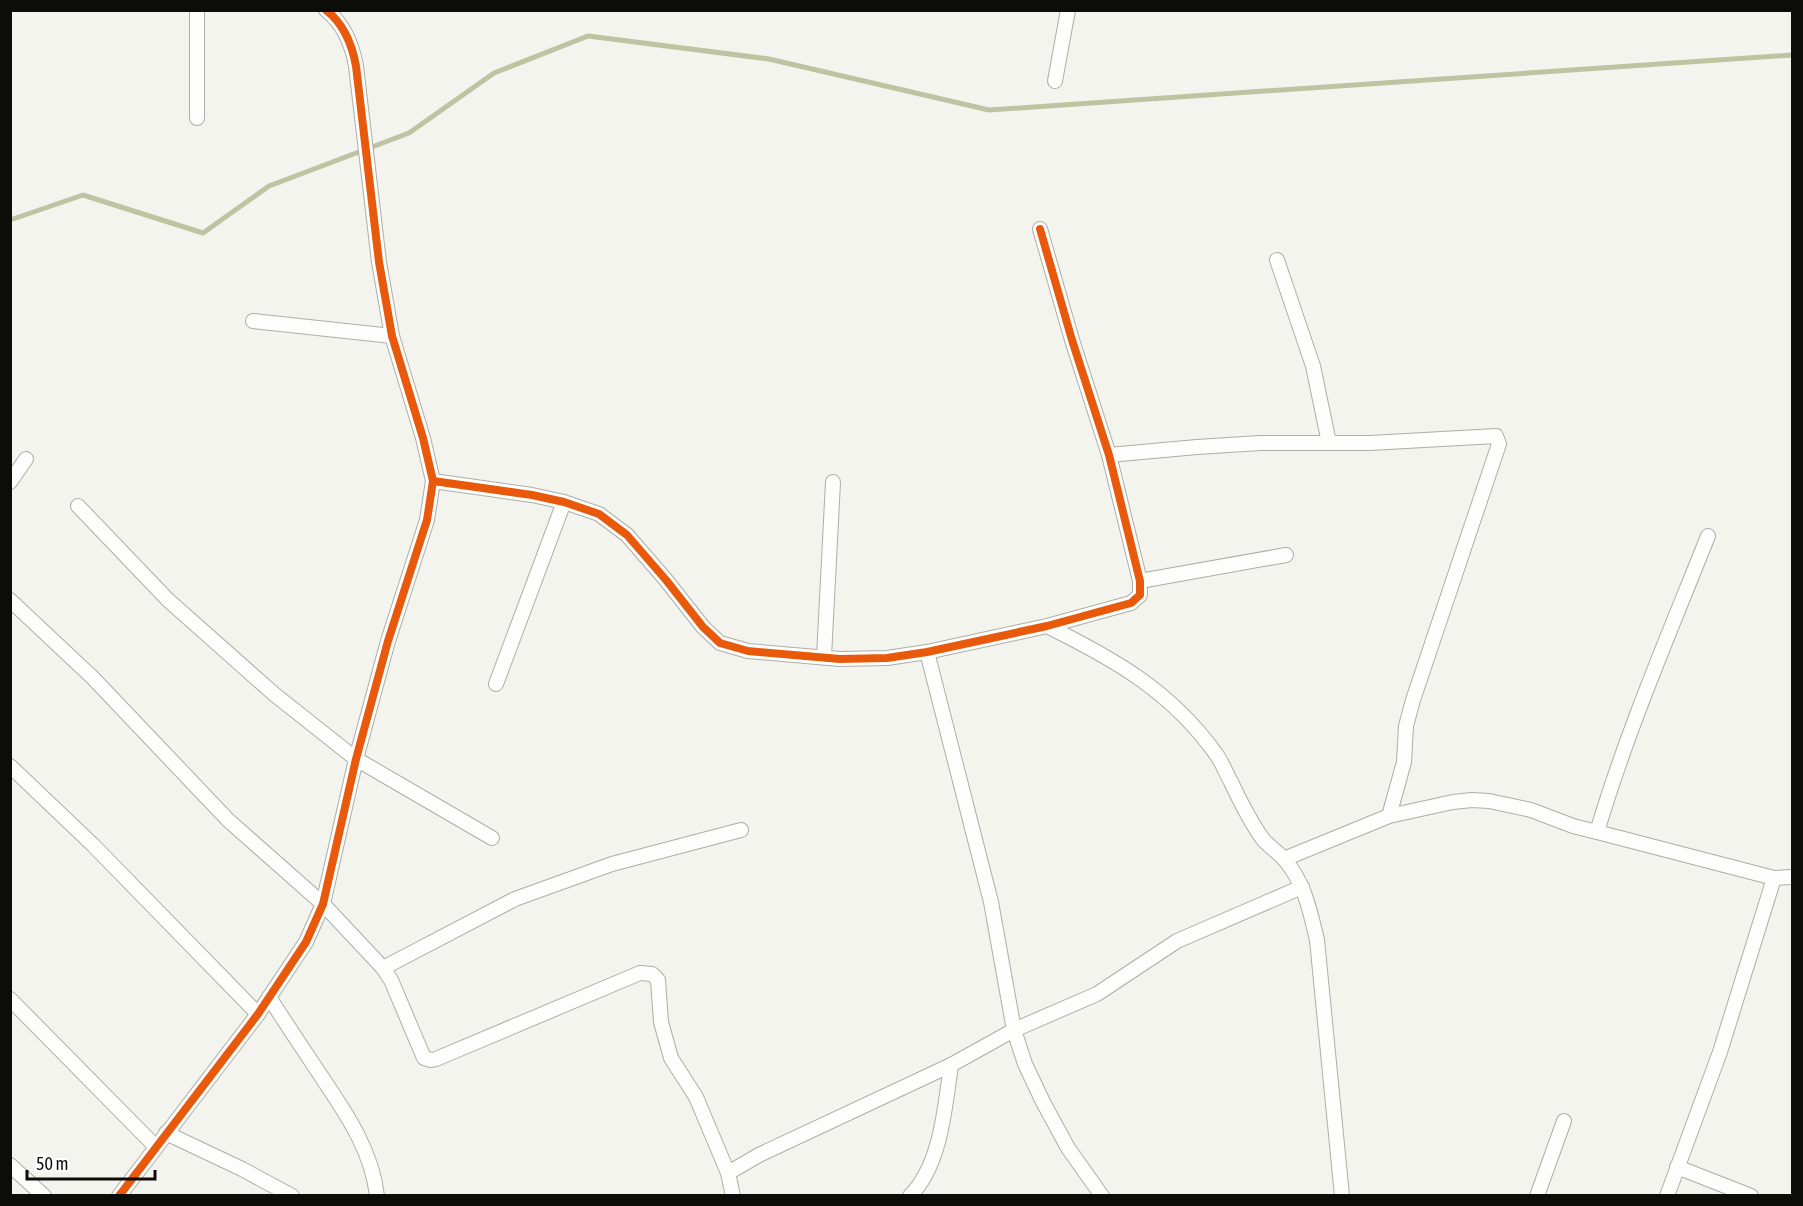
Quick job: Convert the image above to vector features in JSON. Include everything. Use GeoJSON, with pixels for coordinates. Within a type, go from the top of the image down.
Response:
{"type":"FeatureCollection","features":[{"type":"Feature","properties":{"kind":"street"},"geometry":{"type":"LineString","coordinates":[[197,10],[197,118]]}},
{"type":"Feature","properties":{"kind":"street"},"geometry":{"type":"LineString","coordinates":[[118,1196],[258,1014],[306,942],[323,904],[356,759],[388,641],[427,520],[433,481],[423,438],[392,336],[379,262],[355,59],[343,28],[326,10]]}},
{"type":"Feature","properties":{"kind":"street"},"geometry":{"type":"LineString","coordinates":[[1055,81],[1068,10]]}},
{"type":"Feature","properties":{"kind":"street"},"geometry":{"type":"LineString","coordinates":[[433,481],[491,488],[564,502],[599,514],[627,535],[666,579],[703,627],[720,643],[748,651],[824,657],[887,658],[927,652],[1047,626],[1131,603],[1140,595],[1140,581],[1108,455],[1040,229]]}},
{"type":"Feature","properties":{"kind":"street"},"geometry":{"type":"LineString","coordinates":[[1277,260],[1313,366],[1329,443]]}},
{"type":"Feature","properties":{"kind":"street"},"geometry":{"type":"LineString","coordinates":[[253,321],[392,336]]}},
{"type":"Feature","properties":{"kind":"street"},"geometry":{"type":"LineString","coordinates":[[1108,455],[1260,443],[1329,443],[1493,436],[1499,440],[1413,700],[1406,726],[1404,762],[1389,816]]}},
{"type":"Feature","properties":{"kind":"street"},"geometry":{"type":"LineString","coordinates":[[10,482],[26,459]]}},
{"type":"Feature","properties":{"kind":"street"},"geometry":{"type":"LineString","coordinates":[[824,657],[833,482]]}},
{"type":"Feature","properties":{"kind":"street"},"geometry":{"type":"LineString","coordinates":[[496,684],[564,502]]}},
{"type":"Feature","properties":{"kind":"street"},"geometry":{"type":"LineString","coordinates":[[78,506],[168,600],[274,694],[356,759],[492,838]]}},
{"type":"Feature","properties":{"kind":"street"},"geometry":{"type":"LineString","coordinates":[[1597,832],[1642,700],[1708,536]]}},
{"type":"Feature","properties":{"kind":"street"},"geometry":{"type":"LineString","coordinates":[[1140,581],[1286,555]]}},
{"type":"Feature","properties":{"kind":"street"},"geometry":{"type":"LineString","coordinates":[[10,600],[93,678],[228,820],[323,904],[383,968],[391,980],[424,1058],[431,1060],[640,973],[652,974],[658,980],[661,1022],[671,1058],[696,1097],[728,1173],[733,1196]]}},
{"type":"Feature","properties":{"kind":"street"},"geometry":{"type":"LineString","coordinates":[[1047,626],[1106,655],[1174,705],[1195,726],[1218,756],[1263,840],[1284,859],[1302,887],[1308,899],[1317,940],[1342,1196]]}},
{"type":"Feature","properties":{"kind":"street"},"geometry":{"type":"LineString","coordinates":[[927,652],[991,902],[1014,1029],[1025,1064],[1068,1148],[1102,1196]]}},
{"type":"Feature","properties":{"kind":"street"},"geometry":{"type":"LineString","coordinates":[[10,766],[102,854],[258,1014]]}},
{"type":"Feature","properties":{"kind":"street"},"geometry":{"type":"LineString","coordinates":[[1284,859],[1389,816],[1472,800],[1489,801],[1532,810],[1573,826],[1774,878],[1792,877]]}},
{"type":"Feature","properties":{"kind":"street"},"geometry":{"type":"LineString","coordinates":[[383,968],[516,899],[612,864],[741,830]]}},
{"type":"Feature","properties":{"kind":"street"},"geometry":{"type":"LineString","coordinates":[[1667,1196],[1720,1052],[1774,878]]}},
{"type":"Feature","properties":{"kind":"street"},"geometry":{"type":"LineString","coordinates":[[728,1173],[759,1155],[951,1065],[1014,1029],[1097,994],[1177,941],[1302,887]]}},
{"type":"Feature","properties":{"kind":"street"},"geometry":{"type":"LineString","coordinates":[[269,998],[351,1122],[367,1154],[375,1179],[377,1196]]}},
{"type":"Feature","properties":{"kind":"street"},"geometry":{"type":"LineString","coordinates":[[10,999],[155,1146]]}},
{"type":"Feature","properties":{"kind":"street"},"geometry":{"type":"LineString","coordinates":[[919,1192],[931,1166],[951,1065]]}},
{"type":"Feature","properties":{"kind":"street"},"geometry":{"type":"LineString","coordinates":[[1537,1196],[1564,1121]]}},
{"type":"Feature","properties":{"kind":"street"},"geometry":{"type":"LineString","coordinates":[[166,1133],[292,1196]]}},
{"type":"Feature","properties":{"kind":"street"},"geometry":{"type":"LineString","coordinates":[[10,1165],[44,1196]]}},
{"type":"Feature","properties":{"kind":"street"},"geometry":{"type":"LineString","coordinates":[[1677,1167],[1751,1196]]}},
{"type":"Feature","properties":{"kind":"waterway"},"geometry":{"type":"LineString","coordinates":[[10,220],[83,195],[203,233],[269,186],[409,133],[494,73],[588,36],[769,59],[989,110],[1792,55]]}},
{"type":"Feature","properties":{"kind":"cycle path"},"geometry":{"type":"LineString","coordinates":[[119,1196],[258,1014],[306,942],[323,904],[356,759],[388,641],[427,520],[433,481],[423,438],[392,336],[379,262],[356,66],[346,35],[338,22],[326,10]]}},
{"type":"Feature","properties":{"kind":"cycle path"},"geometry":{"type":"LineString","coordinates":[[433,481],[532,495],[564,502],[599,514],[627,535],[703,627],[720,643],[748,651],[840,659],[887,658],[927,652],[1047,626],[1131,603],[1140,595],[1140,581],[1109,455],[1072,340],[1040,229]]}}]}
